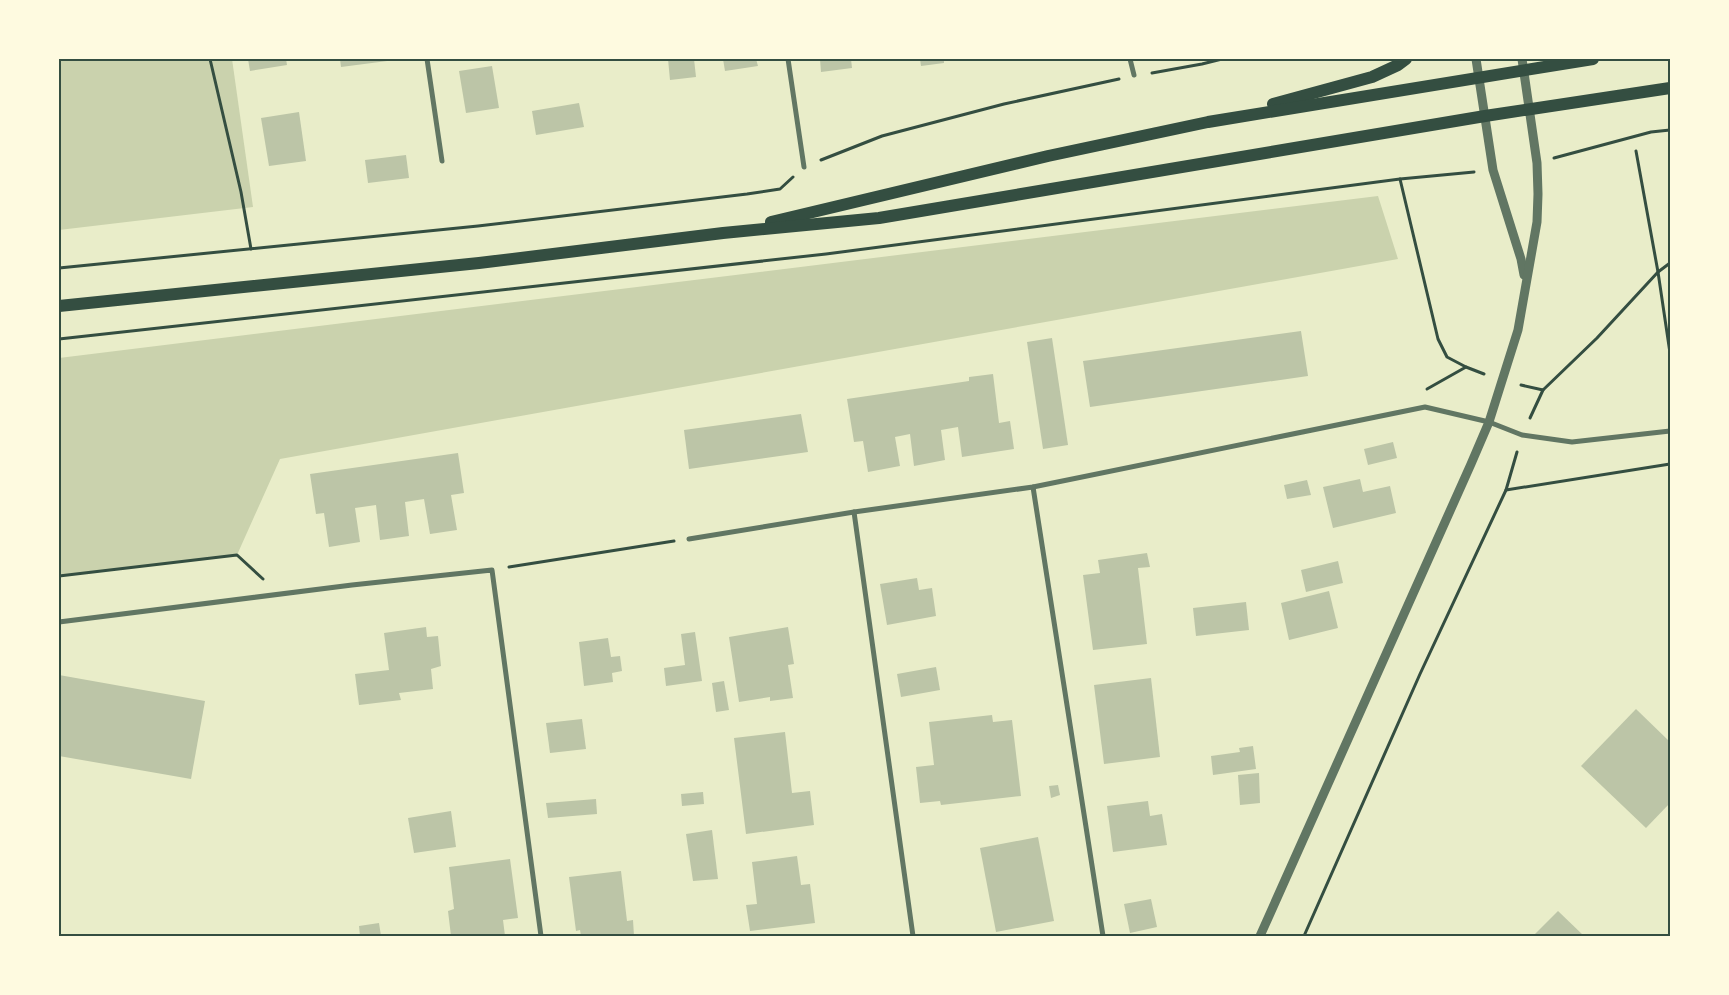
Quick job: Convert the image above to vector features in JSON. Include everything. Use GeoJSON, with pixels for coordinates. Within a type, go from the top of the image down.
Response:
{"type":"FeatureCollection","features":[{"type":"Feature","properties":{"kind":"main road"},"geometry":{"type":"LineString","coordinates":[[1208,122],[1372,78],[1406,59]]}},
{"type":"Feature","properties":{"kind":"main road"},"geometry":{"type":"LineString","coordinates":[[722,233],[1048,156],[1208,122],[1478,77],[1523,64],[1593,59]]}},
{"type":"Feature","properties":{"kind":"main road"},"geometry":{"type":"LineString","coordinates":[[59,306],[478,263],[722,233],[879,218],[1484,116],[1670,88]]}},
{"type":"Feature","properties":{"kind":"street"},"geometry":{"type":"LineString","coordinates":[[427,59],[442,161]]}},
{"type":"Feature","properties":{"kind":"street"},"geometry":{"type":"LineString","coordinates":[[788,59],[804,167]]}},
{"type":"Feature","properties":{"kind":"street"},"geometry":{"type":"LineString","coordinates":[[1130,59],[1134,75]]}},
{"type":"Feature","properties":{"kind":"street"},"geometry":{"type":"LineString","coordinates":[[1476,59],[1493,170],[1521,260],[1525,283]]}},
{"type":"Feature","properties":{"kind":"street"},"geometry":{"type":"LineString","coordinates":[[1260,936],[1489,422],[1518,330],[1537,222],[1538,194],[1537,163],[1523,64]]}},
{"type":"Feature","properties":{"kind":"street"},"geometry":{"type":"LineString","coordinates":[[689,539],[854,512],[1034,487],[1425,407],[1489,422],[1522,435],[1572,442],[1670,431]]}},
{"type":"Feature","properties":{"kind":"street"},"geometry":{"type":"LineString","coordinates":[[1034,487],[1103,936]]}},
{"type":"Feature","properties":{"kind":"street"},"geometry":{"type":"LineString","coordinates":[[854,512],[912,936]]}},
{"type":"Feature","properties":{"kind":"street"},"geometry":{"type":"LineString","coordinates":[[59,622],[279,594],[492,570],[541,936]]}},
{"type":"Feature","properties":{"kind":"path"},"geometry":{"type":"LineString","coordinates":[[210,59],[241,192],[251,249]]}},
{"type":"Feature","properties":{"kind":"path"},"geometry":{"type":"LineString","coordinates":[[59,268],[478,226],[780,189],[804,167],[882,136],[1004,104],[1134,75],[1222,59]]}},
{"type":"Feature","properties":{"kind":"path"},"geometry":{"type":"LineString","coordinates":[[1537,163],[1651,132],[1670,130]]}},
{"type":"Feature","properties":{"kind":"path"},"geometry":{"type":"LineString","coordinates":[[1636,151],[1658,272],[1670,353]]}},
{"type":"Feature","properties":{"kind":"path"},"geometry":{"type":"LineString","coordinates":[[59,339],[826,254],[1391,181],[1493,170]]}},
{"type":"Feature","properties":{"kind":"path"},"geometry":{"type":"LineString","coordinates":[[1420,390],[1429,388],[1466,367]]}},
{"type":"Feature","properties":{"kind":"path"},"geometry":{"type":"LineString","coordinates":[[1304,936],[1420,674],[1506,490],[1670,464]]}},
{"type":"Feature","properties":{"kind":"path"},"geometry":{"type":"LineString","coordinates":[[492,570],[689,539]]}},
{"type":"Feature","properties":{"kind":"path"},"geometry":{"type":"LineString","coordinates":[[59,576],[237,555],[279,594]]}},
{"type":"Feature","properties":{"kind":"green space"},"geometry":{"type":"Polygon","coordinates":[[[59,59],[232,59],[253,207],[59,230],[59,59]]]}},
{"type":"Feature","properties":{"kind":"green space"},"geometry":{"type":"Polygon","coordinates":[[[1378,196],[1398,259],[280,459],[237,555],[59,576],[59,358],[1378,196]]]}},
{"type":"Feature","properties":{"kind":"building"},"geometry":{"type":"Polygon","coordinates":[[[248,59],[286,59],[287,65],[250,71],[248,59]]]}},
{"type":"Feature","properties":{"kind":"building"},"geometry":{"type":"Polygon","coordinates":[[[340,59],[395,59],[395,60],[341,67],[340,59]]]}},
{"type":"Feature","properties":{"kind":"building"},"geometry":{"type":"Polygon","coordinates":[[[668,59],[694,59],[696,77],[670,80],[668,59]]]}},
{"type":"Feature","properties":{"kind":"building"},"geometry":{"type":"Polygon","coordinates":[[[723,59],[756,59],[758,66],[725,71],[723,59]]]}},
{"type":"Feature","properties":{"kind":"building"},"geometry":{"type":"Polygon","coordinates":[[[820,59],[851,59],[852,68],[821,72],[820,59]]]}},
{"type":"Feature","properties":{"kind":"building"},"geometry":{"type":"Polygon","coordinates":[[[920,59],[944,59],[944,63],[921,66],[920,59]]]}},
{"type":"Feature","properties":{"kind":"building"},"geometry":{"type":"Polygon","coordinates":[[[492,66],[499,108],[466,113],[459,71],[492,66]]]}},
{"type":"Feature","properties":{"kind":"building"},"geometry":{"type":"Polygon","coordinates":[[[579,103],[584,127],[536,135],[532,111],[579,103]]]}},
{"type":"Feature","properties":{"kind":"building"},"geometry":{"type":"Polygon","coordinates":[[[299,112],[306,161],[269,166],[261,118],[299,112]]]}},
{"type":"Feature","properties":{"kind":"building"},"geometry":{"type":"Polygon","coordinates":[[[406,155],[409,178],[368,183],[365,160],[406,155]]]}},
{"type":"Feature","properties":{"kind":"building"},"geometry":{"type":"Polygon","coordinates":[[[1301,331],[1308,376],[1090,407],[1083,361],[1301,331]]]}},
{"type":"Feature","properties":{"kind":"building"},"geometry":{"type":"Polygon","coordinates":[[[1052,338],[1068,445],[1043,449],[1027,342],[1052,338]]]}},
{"type":"Feature","properties":{"kind":"building"},"geometry":{"type":"Polygon","coordinates":[[[993,374],[999,423],[1010,421],[1014,449],[962,457],[958,427],[941,430],[945,460],[914,466],[910,434],[895,437],[900,466],[868,472],[863,441],[854,442],[847,399],[969,381],[969,377],[993,374]]]}},
{"type":"Feature","properties":{"kind":"building"},"geometry":{"type":"Polygon","coordinates":[[[801,414],[808,452],[689,469],[684,430],[801,414]]]}},
{"type":"Feature","properties":{"kind":"building"},"geometry":{"type":"Polygon","coordinates":[[[1393,442],[1397,458],[1368,465],[1364,449],[1393,442]]]}},
{"type":"Feature","properties":{"kind":"building"},"geometry":{"type":"Polygon","coordinates":[[[458,453],[464,493],[451,495],[457,530],[430,534],[424,499],[405,502],[409,536],[380,540],[376,505],[355,508],[360,542],[329,547],[324,513],[316,514],[310,474],[458,453]]]}},
{"type":"Feature","properties":{"kind":"building"},"geometry":{"type":"Polygon","coordinates":[[[1360,479],[1363,492],[1390,486],[1396,513],[1333,528],[1323,487],[1360,479]]]}},
{"type":"Feature","properties":{"kind":"building"},"geometry":{"type":"Polygon","coordinates":[[[1307,480],[1311,495],[1287,499],[1284,485],[1307,480]]]}},
{"type":"Feature","properties":{"kind":"building"},"geometry":{"type":"Polygon","coordinates":[[[1147,553],[1150,567],[1138,568],[1147,644],[1093,650],[1083,575],[1100,573],[1098,560],[1147,553]]]}},
{"type":"Feature","properties":{"kind":"building"},"geometry":{"type":"Polygon","coordinates":[[[1338,561],[1343,583],[1306,592],[1301,570],[1338,561]]]}},
{"type":"Feature","properties":{"kind":"building"},"geometry":{"type":"Polygon","coordinates":[[[917,578],[919,590],[932,588],[936,616],[887,625],[880,584],[917,578]]]}},
{"type":"Feature","properties":{"kind":"building"},"geometry":{"type":"Polygon","coordinates":[[[1329,591],[1338,628],[1289,640],[1281,603],[1329,591]]]}},
{"type":"Feature","properties":{"kind":"building"},"geometry":{"type":"Polygon","coordinates":[[[1246,602],[1249,630],[1196,636],[1193,608],[1246,602]]]}},
{"type":"Feature","properties":{"kind":"building"},"geometry":{"type":"Polygon","coordinates":[[[426,627],[427,637],[438,636],[441,666],[431,669],[433,689],[399,693],[401,700],[359,705],[355,674],[389,670],[384,633],[426,627]]]}},
{"type":"Feature","properties":{"kind":"building"},"geometry":{"type":"Polygon","coordinates":[[[788,627],[794,664],[788,665],[793,698],[770,701],[770,697],[739,702],[729,637],[788,627]]]}},
{"type":"Feature","properties":{"kind":"building"},"geometry":{"type":"Polygon","coordinates":[[[695,632],[702,681],[666,686],[664,668],[685,665],[681,634],[695,632]]]}},
{"type":"Feature","properties":{"kind":"building"},"geometry":{"type":"Polygon","coordinates":[[[608,638],[611,657],[620,656],[622,671],[612,673],[613,682],[584,686],[579,642],[608,638]]]}},
{"type":"Feature","properties":{"kind":"building"},"geometry":{"type":"Polygon","coordinates":[[[936,667],[940,690],[901,697],[897,674],[936,667]]]}},
{"type":"Feature","properties":{"kind":"building"},"geometry":{"type":"Polygon","coordinates":[[[59,675],[205,701],[191,779],[59,756],[59,675]]]}},
{"type":"Feature","properties":{"kind":"building"},"geometry":{"type":"Polygon","coordinates":[[[1151,678],[1160,757],[1104,764],[1094,685],[1151,678]]]}},
{"type":"Feature","properties":{"kind":"building"},"geometry":{"type":"Polygon","coordinates":[[[724,681],[729,710],[716,712],[712,683],[724,681]]]}},
{"type":"Feature","properties":{"kind":"building"},"geometry":{"type":"Polygon","coordinates":[[[1636,709],[1670,742],[1670,803],[1646,828],[1581,766],[1636,709]]]}},
{"type":"Feature","properties":{"kind":"building"},"geometry":{"type":"Polygon","coordinates":[[[992,715],[993,722],[1012,720],[1021,796],[941,805],[940,801],[920,803],[916,767],[934,765],[929,722],[992,715]]]}},
{"type":"Feature","properties":{"kind":"building"},"geometry":{"type":"Polygon","coordinates":[[[582,719],[586,749],[550,753],[546,723],[582,719]]]}},
{"type":"Feature","properties":{"kind":"building"},"geometry":{"type":"Polygon","coordinates":[[[785,732],[792,793],[810,791],[814,825],[746,834],[734,738],[785,732]]]}},
{"type":"Feature","properties":{"kind":"building"},"geometry":{"type":"Polygon","coordinates":[[[1253,746],[1256,769],[1213,775],[1211,756],[1240,752],[1239,748],[1253,746]]]}},
{"type":"Feature","properties":{"kind":"building"},"geometry":{"type":"Polygon","coordinates":[[[1259,773],[1260,803],[1240,805],[1238,775],[1259,773]]]}},
{"type":"Feature","properties":{"kind":"building"},"geometry":{"type":"Polygon","coordinates":[[[1058,785],[1060,795],[1051,798],[1049,786],[1058,785]]]}},
{"type":"Feature","properties":{"kind":"building"},"geometry":{"type":"Polygon","coordinates":[[[703,792],[704,804],[682,806],[681,794],[703,792]]]}},
{"type":"Feature","properties":{"kind":"building"},"geometry":{"type":"Polygon","coordinates":[[[596,799],[597,814],[548,818],[546,803],[596,799]]]}},
{"type":"Feature","properties":{"kind":"building"},"geometry":{"type":"Polygon","coordinates":[[[1148,801],[1150,816],[1162,814],[1167,845],[1113,852],[1107,806],[1148,801]]]}},
{"type":"Feature","properties":{"kind":"building"},"geometry":{"type":"Polygon","coordinates":[[[451,811],[456,847],[414,853],[408,818],[451,811]]]}},
{"type":"Feature","properties":{"kind":"building"},"geometry":{"type":"Polygon","coordinates":[[[712,830],[718,879],[693,881],[686,834],[712,830]]]}},
{"type":"Feature","properties":{"kind":"building"},"geometry":{"type":"Polygon","coordinates":[[[1038,837],[1054,921],[996,932],[980,848],[1038,837]]]}},
{"type":"Feature","properties":{"kind":"building"},"geometry":{"type":"Polygon","coordinates":[[[797,856],[801,885],[810,884],[815,923],[750,931],[746,905],[757,904],[752,862],[797,856]]]}},
{"type":"Feature","properties":{"kind":"building"},"geometry":{"type":"Polygon","coordinates":[[[510,859],[518,918],[503,920],[505,936],[451,936],[448,911],[454,909],[449,867],[510,859]]]}},
{"type":"Feature","properties":{"kind":"building"},"geometry":{"type":"Polygon","coordinates":[[[621,871],[627,921],[633,920],[634,936],[581,936],[580,930],[576,931],[569,877],[621,871]]]}},
{"type":"Feature","properties":{"kind":"building"},"geometry":{"type":"Polygon","coordinates":[[[1151,899],[1157,927],[1130,933],[1124,904],[1151,899]]]}},
{"type":"Feature","properties":{"kind":"building"},"geometry":{"type":"Polygon","coordinates":[[[1558,911],[1584,936],[1533,936],[1558,911]]]}},
{"type":"Feature","properties":{"kind":"building"},"geometry":{"type":"Polygon","coordinates":[[[379,923],[381,936],[360,936],[359,926],[379,923]]]}}]}
